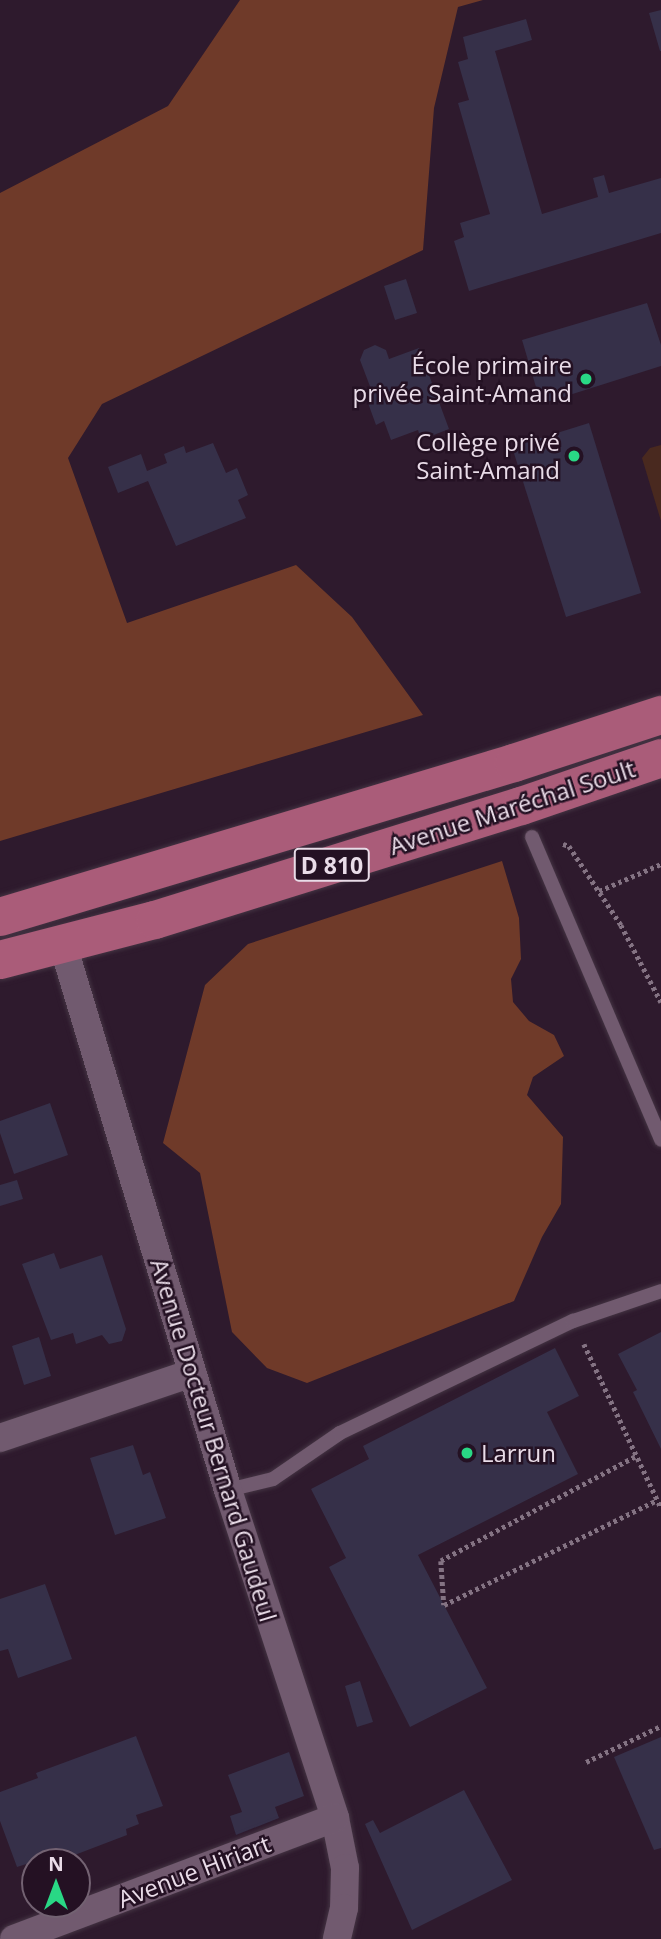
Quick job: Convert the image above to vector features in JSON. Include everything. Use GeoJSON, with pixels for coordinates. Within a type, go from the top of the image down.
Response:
{"type":"FeatureCollection","features":[{"type":"Feature","properties":{"kind":"main road","name":"D 810"},"geometry":{"type":"LineString","coordinates":[[0,916],[514,763],[661,715]]}},
{"type":"Feature","properties":{"kind":"main road","name":"Avenue Maréchal Soult"},"geometry":{"type":"LineString","coordinates":[[0,960],[168,916],[521,806],[661,758]]}},
{"type":"Feature","properties":{"kind":"street","name":"Avenue Docteur Bernard Gaudeul"},"geometry":{"type":"LineString","coordinates":[[62,942],[228,1490],[335,1818],[345,1868],[344,1908],[337,1939]]}},
{"type":"Feature","properties":{"kind":"street"},"geometry":{"type":"LineString","coordinates":[[0,1438],[192,1373]]}},
{"type":"Feature","properties":{"kind":"street","name":"Avenue Hiriart"},"geometry":{"type":"LineString","coordinates":[[14,1939],[335,1818]]}},
{"type":"Feature","properties":{"kind":"lane"},"geometry":{"type":"LineString","coordinates":[[532,837],[661,1140]]}},
{"type":"Feature","properties":{"kind":"lane"},"geometry":{"type":"LineString","coordinates":[[228,1490],[274,1479],[340,1433],[573,1321],[661,1292]]}},
{"type":"Feature","properties":{"kind":"path"},"geometry":{"type":"LineString","coordinates":[[532,837],[569,846],[621,925],[661,1002]]}},
{"type":"Feature","properties":{"kind":"path"},"geometry":{"type":"LineString","coordinates":[[599,891],[661,864]]}},
{"type":"Feature","properties":{"kind":"path"},"geometry":{"type":"LineString","coordinates":[[573,1321],[661,1508]]}},
{"type":"Feature","properties":{"kind":"path"},"geometry":{"type":"LineString","coordinates":[[635,1457],[441,1562],[444,1605],[657,1500]]}},
{"type":"Feature","properties":{"kind":"path"},"geometry":{"type":"LineString","coordinates":[[586,1762],[661,1726]]}},
{"type":"Feature","properties":{"kind":"shaded area"},"geometry":{"type":"Polygon","coordinates":[[[240,0],[483,0],[458,7],[434,108],[423,250],[102,404],[68,458],[127,623],[296,565],[352,617],[423,715],[0,841],[0,193],[168,106],[240,0]]]}},
{"type":"Feature","properties":{"kind":"shaded area"},"geometry":{"type":"Polygon","coordinates":[[[661,445],[661,521],[642,458],[650,448],[661,445]]]}},
{"type":"Feature","properties":{"kind":"shaded area"},"geometry":{"type":"Polygon","coordinates":[[[502,861],[519,918],[521,959],[511,979],[513,1002],[529,1021],[554,1035],[564,1056],[533,1077],[527,1095],[563,1137],[561,1204],[542,1237],[514,1301],[307,1383],[267,1368],[232,1332],[200,1173],[163,1143],[205,985],[248,944],[502,861]]]}},
{"type":"Feature","properties":{"kind":"building"},"geometry":{"type":"Polygon","coordinates":[[[661,10],[661,51],[660,51],[649,13],[661,10]]]}},
{"type":"Feature","properties":{"kind":"building"},"geometry":{"type":"Polygon","coordinates":[[[526,19],[532,40],[495,51],[542,214],[598,197],[593,178],[604,175],[609,193],[661,178],[661,233],[469,291],[454,241],[464,237],[460,223],[490,214],[458,103],[469,100],[458,62],[468,59],[463,37],[526,19]]]}},
{"type":"Feature","properties":{"kind":"building"},"geometry":{"type":"Polygon","coordinates":[[[406,279],[417,313],[395,320],[384,286],[406,279]]]}},
{"type":"Feature","properties":{"kind":"building"},"geometry":{"type":"Polygon","coordinates":[[[647,303],[661,345],[661,366],[541,404],[522,340],[647,303]]]}},
{"type":"Feature","properties":{"kind":"building"},"geometry":{"type":"Polygon","coordinates":[[[375,345],[386,350],[389,359],[419,348],[449,429],[421,440],[418,430],[391,440],[384,421],[376,425],[364,392],[371,389],[360,360],[364,350],[375,345]]]}},
{"type":"Feature","properties":{"kind":"building"},"geometry":{"type":"Polygon","coordinates":[[[589,423],[641,593],[566,617],[512,447],[589,423]]]}},
{"type":"Feature","properties":{"kind":"building"},"geometry":{"type":"Polygon","coordinates":[[[213,443],[226,473],[237,468],[248,495],[238,500],[246,518],[176,546],[148,481],[118,493],[108,467],[141,454],[147,471],[167,463],[164,454],[184,446],[186,453],[213,443]]]}},
{"type":"Feature","properties":{"kind":"building"},"geometry":{"type":"Polygon","coordinates":[[[50,1103],[68,1155],[14,1174],[0,1133],[0,1121],[50,1103]]]}},
{"type":"Feature","properties":{"kind":"building"},"geometry":{"type":"Polygon","coordinates":[[[17,1180],[23,1199],[0,1206],[0,1185],[17,1180]]]}},
{"type":"Feature","properties":{"kind":"building"},"geometry":{"type":"Polygon","coordinates":[[[54,1253],[60,1269],[102,1255],[126,1329],[122,1341],[109,1344],[102,1335],[76,1344],[73,1333],[51,1340],[22,1264],[54,1253]]]}},
{"type":"Feature","properties":{"kind":"building"},"geometry":{"type":"Polygon","coordinates":[[[661,1332],[661,1449],[633,1392],[637,1390],[618,1354],[661,1332]]]}},
{"type":"Feature","properties":{"kind":"building"},"geometry":{"type":"Polygon","coordinates":[[[39,1337],[51,1376],[24,1385],[12,1346],[39,1337]]]}},
{"type":"Feature","properties":{"kind":"building"},"geometry":{"type":"Polygon","coordinates":[[[555,1348],[579,1396],[547,1412],[578,1474],[418,1555],[487,1688],[410,1727],[329,1567],[346,1558],[311,1489],[369,1459],[363,1446],[555,1348]]]}},
{"type":"Feature","properties":{"kind":"building"},"geometry":{"type":"Polygon","coordinates":[[[133,1445],[143,1475],[150,1472],[166,1518],[115,1535],[90,1458],[133,1445]]]}},
{"type":"Feature","properties":{"kind":"building"},"geometry":{"type":"Polygon","coordinates":[[[45,1584],[72,1659],[18,1678],[8,1649],[0,1651],[0,1599],[45,1584]]]}},
{"type":"Feature","properties":{"kind":"building"},"geometry":{"type":"Polygon","coordinates":[[[360,1681],[373,1722],[357,1727],[345,1686],[360,1681]]]}},
{"type":"Feature","properties":{"kind":"building"},"geometry":{"type":"Polygon","coordinates":[[[136,1736],[163,1806],[136,1815],[139,1824],[126,1829],[127,1835],[91,1849],[21,1848],[21,1866],[17,1867],[0,1821],[0,1792],[38,1778],[36,1773],[136,1736]]]}},
{"type":"Feature","properties":{"kind":"building"},"geometry":{"type":"Polygon","coordinates":[[[661,1737],[661,1848],[654,1850],[614,1757],[661,1737]]]}},
{"type":"Feature","properties":{"kind":"building"},"geometry":{"type":"Polygon","coordinates":[[[289,1752],[304,1796],[275,1807],[279,1818],[236,1835],[230,1816],[242,1812],[228,1775],[289,1752]]]}},
{"type":"Feature","properties":{"kind":"building"},"geometry":{"type":"Polygon","coordinates":[[[464,1790],[512,1880],[412,1930],[365,1824],[373,1820],[380,1833],[464,1790]]]}},
{"type":"Feature","properties":{"kind":"place","name":"École primaire privée Saint-Amand"},"geometry":{"type":"Point","coordinates":[586,379]}},
{"type":"Feature","properties":{"kind":"place","name":"Collège privé Saint-Amand"},"geometry":{"type":"Point","coordinates":[574,456]}},
{"type":"Feature","properties":{"kind":"place","name":"Larrun"},"geometry":{"type":"Point","coordinates":[467,1453]}}]}
